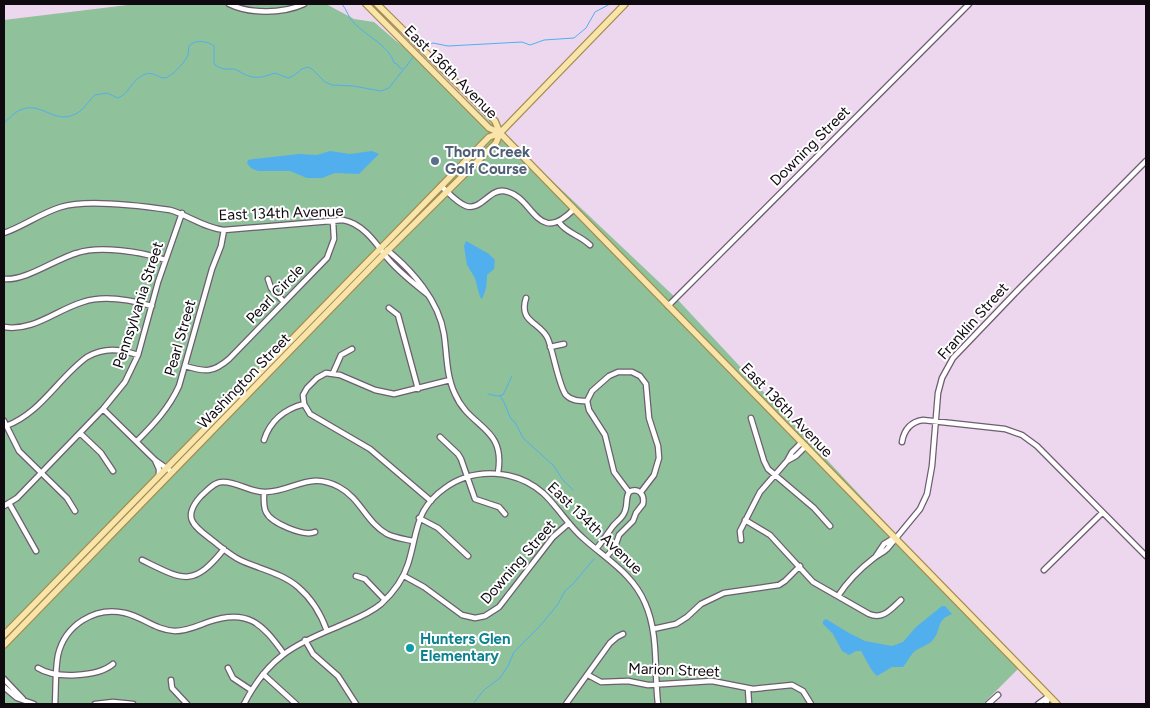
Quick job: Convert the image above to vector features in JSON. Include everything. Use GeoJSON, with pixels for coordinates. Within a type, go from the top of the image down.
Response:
{"type":"FeatureCollection","features":[{"type":"Feature","properties":{"kind":"main road","name":"East 136th Avenue"},"geometry":{"type":"LineString","coordinates":[[366,4],[489,128],[500,133],[1057,704]]}},
{"type":"Feature","properties":{"kind":"main road","name":"East 136th Avenue"},"geometry":{"type":"LineString","coordinates":[[377,4],[495,121],[500,133]]}},
{"type":"Feature","properties":{"kind":"main road","name":"Washington Street"},"geometry":{"type":"LineString","coordinates":[[4,635],[159,476],[170,470],[496,143],[500,133],[625,4]]}},
{"type":"Feature","properties":{"kind":"main road","name":"Washington Street"},"geometry":{"type":"LineString","coordinates":[[4,644],[441,186],[489,137],[500,133]]}},
{"type":"Feature","properties":{"kind":"street"},"geometry":{"type":"LineString","coordinates":[[228,4],[256,11],[284,10],[304,4]]}},
{"type":"Feature","properties":{"kind":"street","name":"Downing Street"},"geometry":{"type":"LineString","coordinates":[[668,306],[969,4]]}},
{"type":"Feature","properties":{"kind":"street","name":"Franklin Street"},"geometry":{"type":"LineString","coordinates":[[838,596],[844,586],[876,556],[884,544],[895,538],[920,509],[931,473],[940,386],[946,370],[957,353],[1146,161]]}},
{"type":"Feature","properties":{"kind":"street"},"geometry":{"type":"LineString","coordinates":[[441,186],[464,205],[470,206],[476,205],[494,193],[506,192],[517,198],[540,220],[546,223],[559,222],[574,209]]}},
{"type":"Feature","properties":{"kind":"street","name":"East 134th Avenue"},"geometry":{"type":"LineString","coordinates":[[4,233],[25,225],[50,210],[78,203],[170,210],[182,213],[208,227],[224,230],[343,220],[355,224],[386,252],[427,294],[436,308],[443,328],[450,380],[461,405],[491,434],[497,443],[500,458],[498,474],[514,477],[533,486],[546,496],[583,538],[625,573],[637,588],[646,606],[653,629],[658,704]]}},
{"type":"Feature","properties":{"kind":"street","name":"Pennsylvania Street"},"geometry":{"type":"LineString","coordinates":[[4,506],[17,498],[103,409],[125,382],[138,355],[165,260],[182,213]]}},
{"type":"Feature","properties":{"kind":"street","name":"Pearl Circle"},"geometry":{"type":"LineString","coordinates":[[210,370],[217,368],[229,359],[327,258],[334,240],[333,221]]}},
{"type":"Feature","properties":{"kind":"street"},"geometry":{"type":"LineString","coordinates":[[559,222],[564,228],[590,244]]}},
{"type":"Feature","properties":{"kind":"street","name":"Pearl Street"},"geometry":{"type":"LineString","coordinates":[[137,441],[163,414],[176,392],[186,366],[224,230]]}},
{"type":"Feature","properties":{"kind":"street"},"geometry":{"type":"LineString","coordinates":[[4,279],[16,278],[76,253],[90,250],[142,253],[165,260]]}},
{"type":"Feature","properties":{"kind":"street"},"geometry":{"type":"LineString","coordinates":[[268,279],[271,288],[284,302]]}},
{"type":"Feature","properties":{"kind":"street"},"geometry":{"type":"LineString","coordinates":[[526,298],[524,309],[526,315],[546,336],[564,393],[574,400],[588,402]]}},
{"type":"Feature","properties":{"kind":"street"},"geometry":{"type":"LineString","coordinates":[[4,327],[15,329],[29,326],[82,302],[92,300],[132,301],[152,306]]}},
{"type":"Feature","properties":{"kind":"street"},"geometry":{"type":"LineString","coordinates":[[389,308],[398,315],[418,389]]}},
{"type":"Feature","properties":{"kind":"street"},"geometry":{"type":"LineString","coordinates":[[550,347],[564,344]]}},
{"type":"Feature","properties":{"kind":"street"},"geometry":{"type":"LineString","coordinates":[[75,511],[67,498],[19,451],[5,424],[19,421],[32,412],[87,357],[112,349],[138,355]]}},
{"type":"Feature","properties":{"kind":"street"},"geometry":{"type":"LineString","coordinates":[[333,373],[341,355],[352,349]]}},
{"type":"Feature","properties":{"kind":"street"},"geometry":{"type":"LineString","coordinates":[[186,366],[210,370],[210,376]]}},
{"type":"Feature","properties":{"kind":"street"},"geometry":{"type":"LineString","coordinates":[[629,492],[614,472],[607,440],[602,428],[589,410],[588,402],[592,391],[609,376],[618,372],[632,372],[640,376],[646,384],[648,412],[658,446],[659,458],[654,475],[641,492]]}},
{"type":"Feature","properties":{"kind":"street"},"geometry":{"type":"LineString","coordinates":[[431,501],[375,453],[310,414],[304,404],[303,395],[307,388],[321,375],[333,373],[375,390],[394,394],[450,380]]}},
{"type":"Feature","properties":{"kind":"street"},"geometry":{"type":"LineString","coordinates":[[394,394],[394,402]]}},
{"type":"Feature","properties":{"kind":"street"},"geometry":{"type":"LineString","coordinates":[[264,440],[267,430],[282,414],[304,404]]}},
{"type":"Feature","properties":{"kind":"street"},"geometry":{"type":"LineString","coordinates":[[103,409],[155,460],[170,470]]}},
{"type":"Feature","properties":{"kind":"street"},"geometry":{"type":"LineString","coordinates":[[163,414],[168,417]]}},
{"type":"Feature","properties":{"kind":"street"},"geometry":{"type":"LineString","coordinates":[[751,418],[764,461],[774,475],[814,508],[830,526]]}},
{"type":"Feature","properties":{"kind":"street"},"geometry":{"type":"LineString","coordinates":[[902,442],[907,429],[913,422],[922,420],[1005,429],[1022,435],[1037,446],[1146,556]]}},
{"type":"Feature","properties":{"kind":"street"},"geometry":{"type":"LineString","coordinates":[[80,433],[101,453],[113,470]]}},
{"type":"Feature","properties":{"kind":"street"},"geometry":{"type":"LineString","coordinates":[[440,437],[458,454],[475,499],[499,507],[505,514]]}},
{"type":"Feature","properties":{"kind":"street"},"geometry":{"type":"LineString","coordinates":[[741,540],[740,532],[760,492],[788,461],[790,455],[804,444]]}},
{"type":"Feature","properties":{"kind":"street"},"geometry":{"type":"LineString","coordinates":[[155,460],[159,469],[159,476]]}},
{"type":"Feature","properties":{"kind":"street"},"geometry":{"type":"LineString","coordinates":[[244,704],[262,674],[284,654],[305,640],[365,615],[395,590],[404,576],[419,518],[431,501],[443,489],[468,477],[484,473],[498,474]]}},
{"type":"Feature","properties":{"kind":"street"},"geometry":{"type":"LineString","coordinates":[[306,474],[306,481]]}},
{"type":"Feature","properties":{"kind":"street"},"geometry":{"type":"LineString","coordinates":[[327,631],[313,603],[294,584],[280,576],[238,559],[197,529],[191,516],[194,504],[214,484],[224,479],[250,490],[264,492],[278,490],[306,481],[321,481],[338,486],[351,495],[380,529],[391,536],[413,541]]}},
{"type":"Feature","properties":{"kind":"street"},"geometry":{"type":"LineString","coordinates":[[596,549],[609,534],[612,527],[623,517],[626,508],[626,498],[629,492],[635,490],[641,492],[644,499],[643,505],[636,513],[633,521],[619,535],[614,547],[606,557]]}},
{"type":"Feature","properties":{"kind":"street"},"geometry":{"type":"LineString","coordinates":[[264,492],[265,509],[274,521],[304,534],[310,535],[315,532]]}},
{"type":"Feature","properties":{"kind":"street"},"geometry":{"type":"LineString","coordinates":[[9,504],[36,551]]}},
{"type":"Feature","properties":{"kind":"street"},"geometry":{"type":"LineString","coordinates":[[1044,570],[1102,513]]}},
{"type":"Feature","properties":{"kind":"street"},"geometry":{"type":"LineString","coordinates":[[184,516],[191,516]]}},
{"type":"Feature","properties":{"kind":"street"},"geometry":{"type":"LineString","coordinates":[[419,518],[438,528],[468,556]]}},
{"type":"Feature","properties":{"kind":"street"},"geometry":{"type":"LineString","coordinates":[[745,520],[770,535],[813,582],[876,616],[885,614],[901,600]]}},
{"type":"Feature","properties":{"kind":"street","name":"Downing Street"},"geometry":{"type":"LineString","coordinates":[[404,576],[424,587],[462,615],[475,618],[485,616],[499,607],[553,538],[569,523]]}},
{"type":"Feature","properties":{"kind":"street"},"geometry":{"type":"LineString","coordinates":[[142,560],[172,575],[187,577],[199,574],[205,570],[224,549]]}},
{"type":"Feature","properties":{"kind":"street"},"geometry":{"type":"LineString","coordinates":[[653,629],[676,624],[701,604],[724,593],[779,585],[788,579],[800,566]]}},
{"type":"Feature","properties":{"kind":"street"},"geometry":{"type":"LineString","coordinates":[[356,576],[365,579],[385,600]]}},
{"type":"Feature","properties":{"kind":"street"},"geometry":{"type":"LineString","coordinates":[[104,604],[105,612]]}},
{"type":"Feature","properties":{"kind":"street"},"geometry":{"type":"LineString","coordinates":[[55,704],[58,654],[67,634],[89,616],[105,612],[125,613],[155,627],[176,631],[192,628],[223,617],[240,617],[261,626],[284,654]]}},
{"type":"Feature","properties":{"kind":"street"},"geometry":{"type":"LineString","coordinates":[[566,704],[610,643],[623,634]]}},
{"type":"Feature","properties":{"kind":"street"},"geometry":{"type":"LineString","coordinates":[[305,640],[313,654],[338,676],[356,704]]}},
{"type":"Feature","properties":{"kind":"street"},"geometry":{"type":"LineString","coordinates":[[38,668],[45,673],[72,675],[103,670],[113,664]]}},
{"type":"Feature","properties":{"kind":"street"},"geometry":{"type":"LineString","coordinates":[[228,668],[233,678],[251,690]]}},
{"type":"Feature","properties":{"kind":"street"},"geometry":{"type":"LineString","coordinates":[[262,674],[296,704]]}},
{"type":"Feature","properties":{"kind":"street","name":"Marion Street"},"geometry":{"type":"LineString","coordinates":[[588,675],[601,682],[628,681],[641,684],[712,682],[748,688],[797,686],[806,693],[811,704]]}},
{"type":"Feature","properties":{"kind":"street"},"geometry":{"type":"LineString","coordinates":[[4,679],[24,700]]}},
{"type":"Feature","properties":{"kind":"street"},"geometry":{"type":"LineString","coordinates":[[171,680],[172,688],[187,704]]}},
{"type":"Feature","properties":{"kind":"street"},"geometry":{"type":"LineString","coordinates":[[4,687],[14,696],[34,704]]}},
{"type":"Feature","properties":{"kind":"street"},"geometry":{"type":"LineString","coordinates":[[748,688],[749,704]]}},
{"type":"Feature","properties":{"kind":"street"},"geometry":{"type":"LineString","coordinates":[[988,704],[998,695]]}},
{"type":"Feature","properties":{"kind":"street"},"geometry":{"type":"LineString","coordinates":[[1038,704],[1049,696]]}},
{"type":"Feature","properties":{"kind":"street"},"geometry":{"type":"LineString","coordinates":[[1046,704],[1049,696]]}},
{"type":"Feature","properties":{"kind":"street"},"geometry":{"type":"LineString","coordinates":[[95,704],[113,702],[133,704]]}},
{"type":"Feature","properties":{"kind":"green space"},"geometry":{"type":"Polygon","coordinates":[[[136,4],[326,4],[354,19],[374,22],[434,69],[678,300],[1020,667],[983,704],[4,704],[4,20],[136,4]]]}},
{"type":"Feature","properties":{"kind":"water"},"geometry":{"type":"Polygon","coordinates":[[[330,151],[350,154],[372,151],[379,154],[359,174],[335,173],[322,178],[307,178],[290,171],[258,171],[251,168],[247,163],[248,160],[253,159],[299,154],[317,155],[330,151]]]}},
{"type":"Feature","properties":{"kind":"water"},"geometry":{"type":"Polygon","coordinates":[[[466,241],[489,254],[495,260],[494,269],[487,275],[486,288],[482,299],[475,278],[467,265],[464,246],[466,241]]]}},
{"type":"Feature","properties":{"kind":"water"},"geometry":{"type":"Polygon","coordinates":[[[942,606],[945,606],[952,614],[943,619],[932,641],[915,651],[903,667],[892,667],[877,676],[870,668],[861,651],[856,651],[849,655],[842,651],[833,634],[823,624],[823,621],[826,619],[865,641],[892,646],[903,642],[916,627],[942,606]]]}},
{"type":"Feature","properties":{"kind":"waterway"},"geometry":{"type":"LineString","coordinates":[[342,4],[353,22],[383,47],[392,57],[394,63],[402,69]]}},
{"type":"Feature","properties":{"kind":"waterway"},"geometry":{"type":"LineString","coordinates":[[424,46],[433,43],[448,46],[522,42],[530,45],[544,40],[574,38],[586,28],[595,12],[610,4]]}},
{"type":"Feature","properties":{"kind":"waterway"},"geometry":{"type":"LineString","coordinates":[[4,123],[15,113],[23,109],[37,109],[63,117],[79,112],[95,95],[107,93],[118,98],[143,75],[150,73],[162,78],[170,75],[186,59],[189,46],[195,42],[205,42],[214,46],[214,64],[217,66],[223,69],[235,70],[248,76],[263,77],[275,73],[288,78],[308,67],[325,82],[332,85],[353,86],[381,91],[389,88],[414,56]]}},
{"type":"Feature","properties":{"kind":"waterway"},"geometry":{"type":"LineString","coordinates":[[488,394],[503,395],[512,376]]}},
{"type":"Feature","properties":{"kind":"waterway"},"geometry":{"type":"LineString","coordinates":[[500,396],[523,438],[554,466],[562,479],[573,490]]}},
{"type":"Feature","properties":{"kind":"waterway"},"geometry":{"type":"LineString","coordinates":[[473,704],[484,690],[500,678],[514,652],[540,626],[558,604],[565,591],[594,559]]}},
{"type":"Feature","properties":{"kind":"place","name":"Thorn Creek Golf Course"},"geometry":{"type":"Point","coordinates":[435,161]}},
{"type":"Feature","properties":{"kind":"place","name":"Hunters Glen Elementary"},"geometry":{"type":"Point","coordinates":[410,648]}}]}
